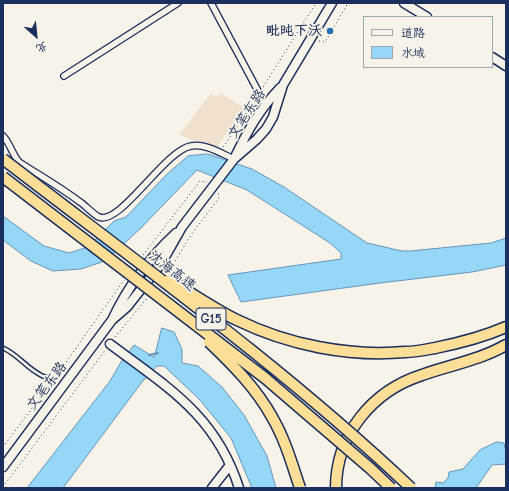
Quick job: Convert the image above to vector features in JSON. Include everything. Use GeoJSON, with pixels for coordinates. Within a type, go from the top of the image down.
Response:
{"type":"FeatureCollection","features":[{"type":"Feature","properties":{"kind":"highway","name":"沈海高速"},"geometry":{"type":"LineString","coordinates":[[3,159],[136,257],[273,367],[380,459],[411,488]]}},
{"type":"Feature","properties":{"kind":"highway","name":"沈海高速"},"geometry":{"type":"LineString","coordinates":[[3,177],[265,378],[391,488]]}},
{"type":"Feature","properties":{"kind":"highway"},"geometry":{"type":"LineString","coordinates":[[136,257],[237,320],[271,334],[305,344],[338,350],[405,352],[461,343],[506,327]]}},
{"type":"Feature","properties":{"kind":"highway"},"geometry":{"type":"LineString","coordinates":[[128,274],[201,334],[240,372],[272,417],[285,444],[300,488]]}},
{"type":"Feature","properties":{"kind":"highway"},"geometry":{"type":"LineString","coordinates":[[336,488],[336,471],[346,440],[356,421],[375,401],[398,386],[421,375],[466,362],[498,350],[506,345]]}},
{"type":"Feature","properties":{"kind":"main road","name":"文笔东路"},"geometry":{"type":"LineString","coordinates":[[234,159],[257,139],[266,128],[272,117],[283,85],[332,3]]}},
{"type":"Feature","properties":{"kind":"main road"},"geometry":{"type":"LineString","coordinates":[[404,3],[425,16]]}},
{"type":"Feature","properties":{"kind":"main road"},"geometry":{"type":"LineString","coordinates":[[493,58],[506,66]]}},
{"type":"Feature","properties":{"kind":"main road","name":"文笔东路"},"geometry":{"type":"LineString","coordinates":[[3,467],[112,320],[122,298],[145,266],[164,244],[182,227],[217,182],[234,159],[248,131],[265,104],[283,85]]}},
{"type":"Feature","properties":{"kind":"main road"},"geometry":{"type":"LineString","coordinates":[[110,344],[179,397],[200,417],[219,443],[239,488]]}},
{"type":"Feature","properties":{"kind":"main road"},"geometry":{"type":"LineString","coordinates":[[212,488],[230,465]]}},
{"type":"Feature","properties":{"kind":"street"},"geometry":{"type":"LineString","coordinates":[[64,76],[178,3]]}},
{"type":"Feature","properties":{"kind":"street"},"geometry":{"type":"LineString","coordinates":[[211,3],[265,104]]}},
{"type":"Feature","properties":{"kind":"street"},"geometry":{"type":"LineString","coordinates":[[3,136],[7,140],[13,155],[18,162],[88,206],[99,217],[106,218],[122,209],[164,164],[178,152],[190,146],[201,146],[234,159]]}},
{"type":"Feature","properties":{"kind":"lane"},"geometry":{"type":"LineString","coordinates":[[3,348],[13,353],[41,376],[54,379]]}},
{"type":"Feature","properties":{"kind":"path"},"geometry":{"type":"LineString","coordinates":[[220,153],[316,3]]}},
{"type":"Feature","properties":{"kind":"path"},"geometry":{"type":"LineString","coordinates":[[310,40],[325,42],[348,3]]}},
{"type":"Feature","properties":{"kind":"path"},"geometry":{"type":"LineString","coordinates":[[136,257],[200,181],[217,182],[219,198],[191,234],[165,276]]}},
{"type":"Feature","properties":{"kind":"path"},"geometry":{"type":"LineString","coordinates":[[3,447],[54,379],[128,274]]}},
{"type":"Feature","properties":{"kind":"path"},"geometry":{"type":"LineString","coordinates":[[3,487],[110,344],[147,298]]}},
{"type":"Feature","properties":{"kind":"shaded area"},"geometry":{"type":"Polygon","coordinates":[[[211,93],[214,97],[222,94],[244,108],[216,148],[179,135],[211,93]]]}},
{"type":"Feature","properties":{"kind":"water"},"geometry":{"type":"Polygon","coordinates":[[[208,154],[252,169],[284,187],[367,243],[402,251],[410,251],[491,243],[506,238],[506,265],[472,272],[241,302],[228,275],[341,259],[341,253],[330,243],[247,190],[197,170],[141,228],[105,261],[81,269],[53,271],[31,261],[3,240],[3,216],[44,246],[69,253],[88,247],[114,221],[126,217],[167,174],[188,156],[208,154]]]}},
{"type":"Feature","properties":{"kind":"water"},"geometry":{"type":"Polygon","coordinates":[[[162,328],[174,332],[182,349],[182,363],[198,366],[222,387],[244,415],[267,456],[276,488],[252,488],[231,438],[199,399],[164,366],[157,366],[142,382],[63,488],[27,488],[110,381],[121,362],[134,345],[154,357],[162,328]]]}},
{"type":"Feature","properties":{"kind":"water"},"geometry":{"type":"Polygon","coordinates":[[[497,442],[504,443],[506,449],[506,464],[492,465],[476,488],[435,488],[436,482],[443,483],[448,478],[449,472],[463,469],[480,450],[497,442]]]}},
{"type":"Feature","properties":{"kind":"waterway"},"geometry":{"type":"LineString","coordinates":[[149,355],[158,353]]}},
{"type":"Feature","properties":{"kind":"place","name":"毗旽下沃"},"geometry":{"type":"Point","coordinates":[330,31]}}]}
